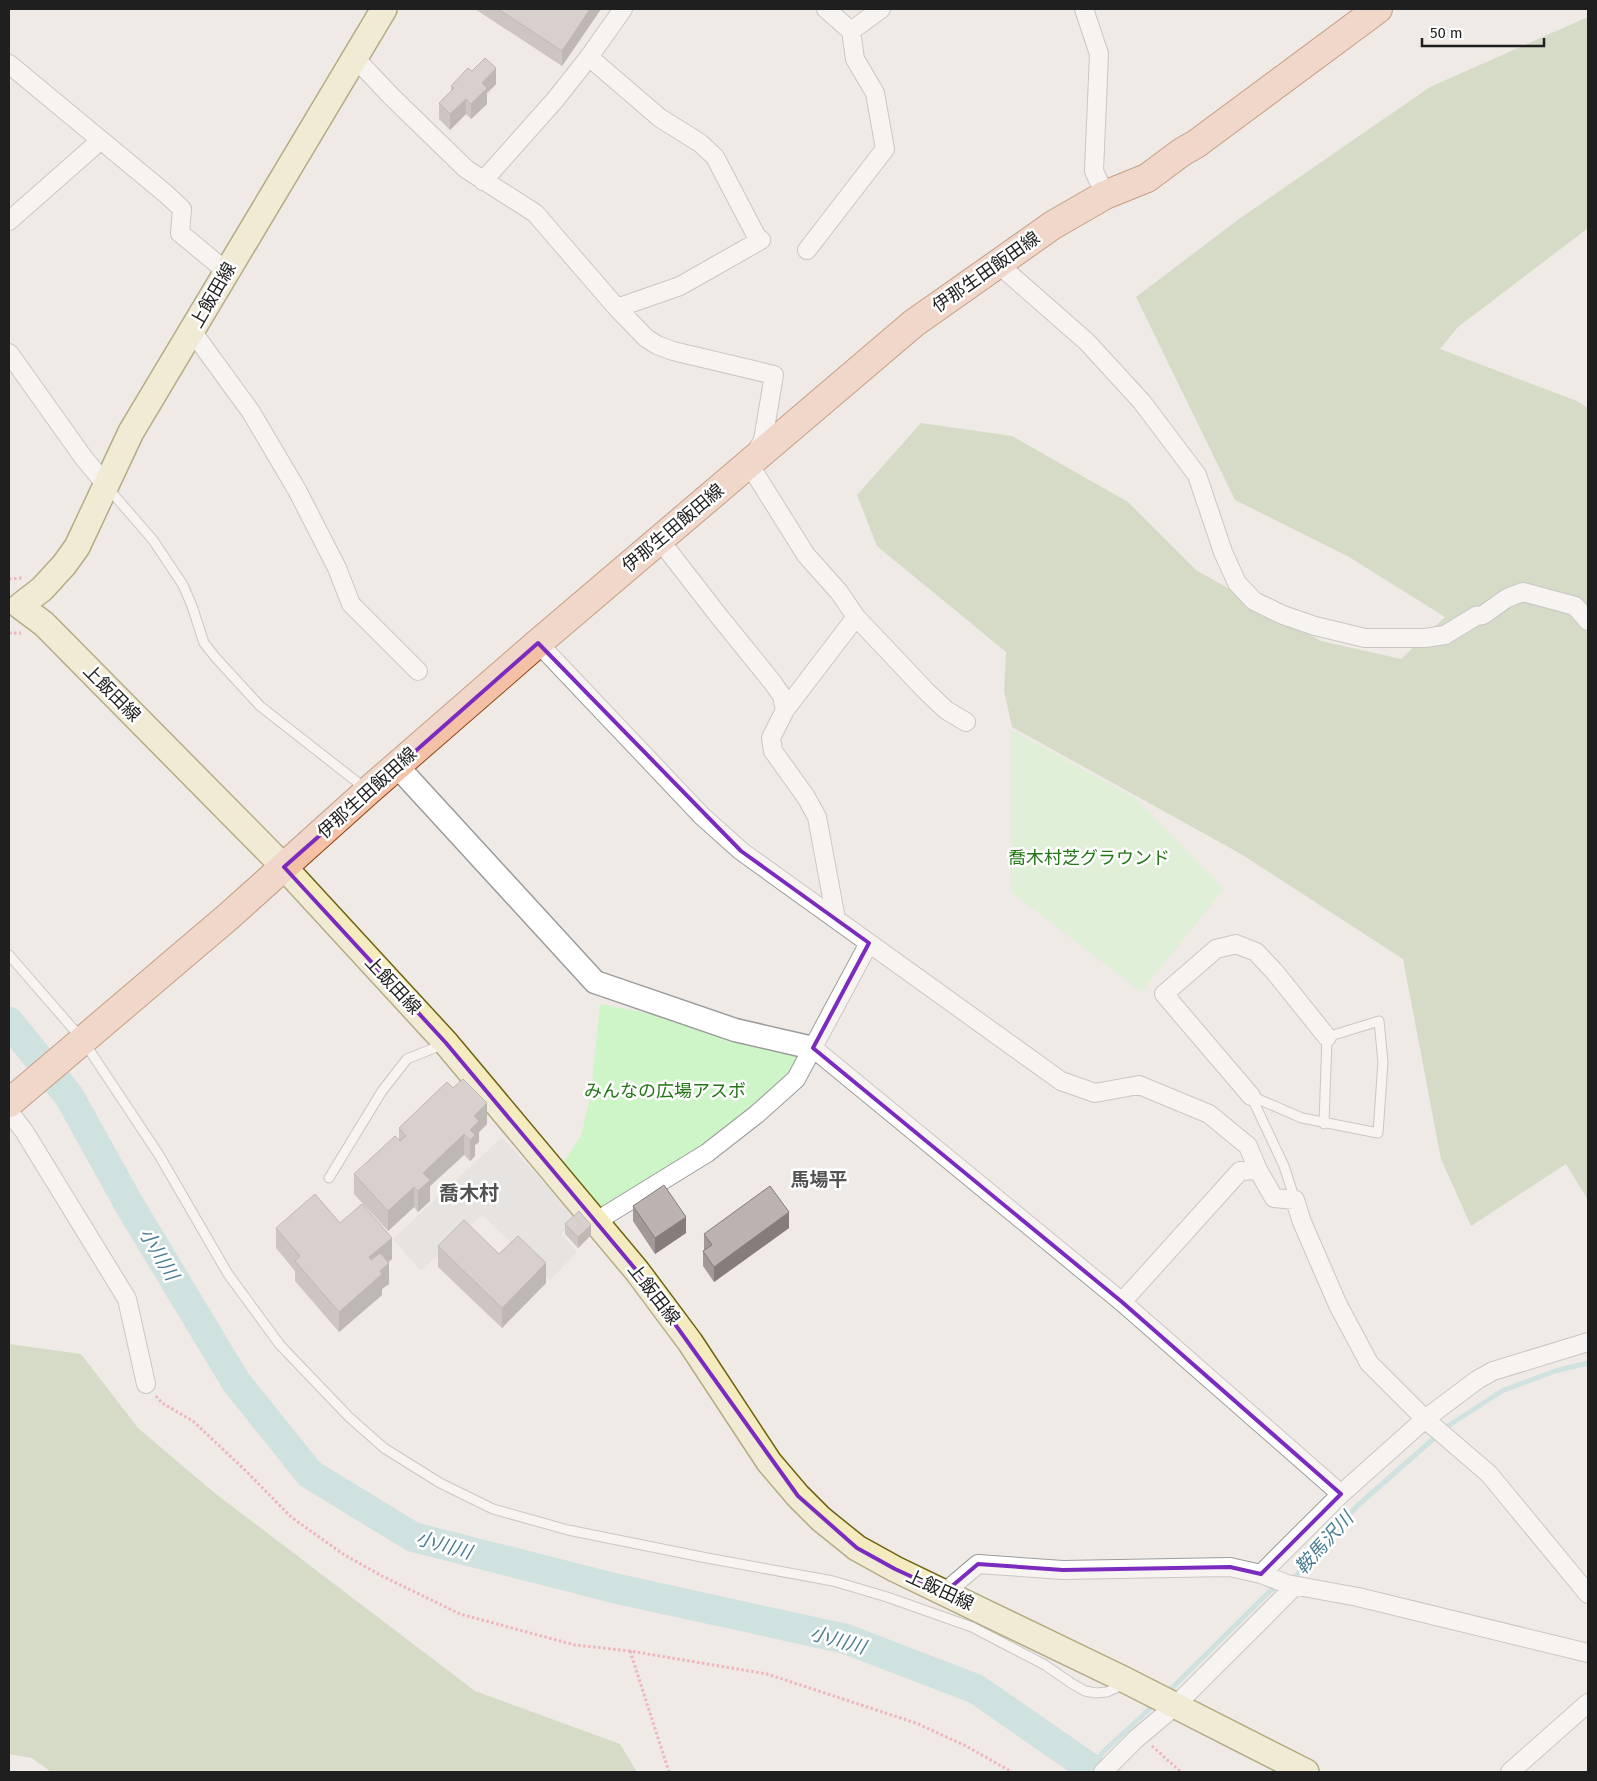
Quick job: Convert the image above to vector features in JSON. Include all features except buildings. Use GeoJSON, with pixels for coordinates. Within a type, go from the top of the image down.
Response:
{"type":"FeatureCollection","features":[{"type":"Feature","properties":{"kind":"main road","name":"上飯田線"},"geometry":{"type":"LineString","coordinates":[[384,9],[131,432],[77,547],[64,565],[42,589],[13,604],[44,624],[284,867],[446,1043],[637,1271],[690,1342],[769,1462],[821,1519],[857,1548],[895,1569],[1130,1683],[1306,1772]]}},
{"type":"Feature","properties":{"kind":"main road","name":"伊那生田飯田線"},"geometry":{"type":"LineString","coordinates":[[10,1109],[80,1041],[228,916],[538,643],[914,322],[1053,225],[1105,195],[1147,178],[1378,9]]}},
{"type":"Feature","properties":{"kind":"street"},"geometry":{"type":"LineString","coordinates":[[483,181],[556,100],[623,9]]}},
{"type":"Feature","properties":{"kind":"street"},"geometry":{"type":"LineString","coordinates":[[807,250],[885,149],[875,93],[856,59],[851,31],[826,9]]}},
{"type":"Feature","properties":{"kind":"street"},"geometry":{"type":"LineString","coordinates":[[851,31],[881,9]]}},
{"type":"Feature","properties":{"kind":"street"},"geometry":{"type":"LineString","coordinates":[[1084,9],[1099,54],[1094,171],[1105,195]]}},
{"type":"Feature","properties":{"kind":"street"},"geometry":{"type":"LineString","coordinates":[[589,57],[660,118],[700,143],[715,157],[760,241],[680,286],[617,308]]}},
{"type":"Feature","properties":{"kind":"street"},"geometry":{"type":"LineString","coordinates":[[355,58],[466,169],[534,213],[617,308],[646,338],[657,345],[673,351],[774,374],[763,440],[749,464],[806,555],[839,592],[856,617],[925,690],[946,710],[966,722]]}},
{"type":"Feature","properties":{"kind":"street"},"geometry":{"type":"LineString","coordinates":[[9,64],[182,210],[180,233],[226,271]]}},
{"type":"Feature","properties":{"kind":"street"},"geometry":{"type":"LineString","coordinates":[[9,221],[101,140]]}},
{"type":"Feature","properties":{"kind":"street"},"geometry":{"type":"LineString","coordinates":[[997,263],[1087,342],[1142,402],[1197,475],[1223,552],[1237,583],[1254,601],[1283,615],[1315,626],[1365,638],[1424,638],[1444,635],[1476,616],[1483,615],[1507,598],[1523,592],[1575,606],[1588,620]]}},
{"type":"Feature","properties":{"kind":"street"},"geometry":{"type":"LineString","coordinates":[[192,331],[252,412],[297,490],[352,604],[418,672]]}},
{"type":"Feature","properties":{"kind":"street"},"geometry":{"type":"LineString","coordinates":[[9,353],[83,457],[106,485]]}},
{"type":"Feature","properties":{"kind":"street"},"geometry":{"type":"LineString","coordinates":[[660,538],[718,615],[773,683],[782,696],[785,710]]}},
{"type":"Feature","properties":{"kind":"street"},"geometry":{"type":"LineString","coordinates":[[836,919],[817,817],[806,797],[773,751],[771,738],[785,710],[856,617]]}},
{"type":"Feature","properties":{"kind":"street"},"geometry":{"type":"LineString","coordinates":[[538,643],[702,816],[740,851],[1061,1081],[1095,1093],[1138,1085],[1209,1114],[1248,1146],[1258,1170],[1274,1198],[1295,1200],[1302,1222],[1338,1304],[1369,1363],[1447,1439],[1489,1474],[1588,1594]]}},
{"type":"Feature","properties":{"kind":"street"},"geometry":{"type":"LineString","coordinates":[[397,766],[595,982],[735,1030],[813,1048],[1122,1302],[1341,1494]]}},
{"type":"Feature","properties":{"kind":"street"},"geometry":{"type":"LineString","coordinates":[[595,1222],[707,1152],[757,1114],[796,1079],[869,942]]}},
{"type":"Feature","properties":{"kind":"street"},"geometry":{"type":"LineString","coordinates":[[1251,1096],[1164,994],[1216,949],[1236,944],[1256,952],[1274,971],[1327,1037]]}},
{"type":"Feature","properties":{"kind":"street"},"geometry":{"type":"LineString","coordinates":[[10,1109],[127,1298],[146,1384]]}},
{"type":"Feature","properties":{"kind":"street"},"geometry":{"type":"LineString","coordinates":[[1122,1302],[1240,1171],[1258,1170]]}},
{"type":"Feature","properties":{"kind":"street"},"geometry":{"type":"LineString","coordinates":[[1261,1574],[1341,1494],[1477,1380],[1493,1371],[1588,1342]]}},
{"type":"Feature","properties":{"kind":"street"},"geometry":{"type":"LineString","coordinates":[[945,1592],[978,1564],[1064,1570],[1230,1567],[1261,1574],[1295,1586],[1358,1597],[1588,1653]]}},
{"type":"Feature","properties":{"kind":"street"},"geometry":{"type":"LineString","coordinates":[[1103,1772],[1295,1586]]}},
{"type":"Feature","properties":{"kind":"street"},"geometry":{"type":"LineString","coordinates":[[1510,1772],[1588,1703]]}},
{"type":"Feature","properties":{"kind":"lane"},"geometry":{"type":"LineString","coordinates":[[106,485],[154,540],[183,585],[204,643],[216,658],[260,706],[368,791]]}},
{"type":"Feature","properties":{"kind":"lane"},"geometry":{"type":"LineString","coordinates":[[9,955],[80,1041],[159,1155],[228,1274],[280,1345],[349,1417],[384,1448],[440,1483],[493,1509],[568,1530],[833,1581],[887,1597],[972,1627],[1046,1666],[1071,1684],[1085,1691],[1107,1692],[1130,1683]]}},
{"type":"Feature","properties":{"kind":"lane"},"geometry":{"type":"LineString","coordinates":[[1251,1096],[1302,1118],[1324,1124],[1378,1133],[1383,1062],[1379,1021],[1327,1037],[1324,1124]]}},
{"type":"Feature","properties":{"kind":"lane"},"geometry":{"type":"LineString","coordinates":[[329,1178],[382,1091],[407,1059],[446,1043]]}},
{"type":"Feature","properties":{"kind":"lane"},"geometry":{"type":"LineString","coordinates":[[1251,1096],[1284,1166],[1295,1200]]}},
{"type":"Feature","properties":{"kind":"path"},"geometry":{"type":"LineString","coordinates":[[9,633],[28,632]]}},
{"type":"Feature","properties":{"kind":"path"},"geometry":{"type":"LineString","coordinates":[[146,1384],[162,1403],[193,1421],[291,1517],[343,1554],[382,1576],[460,1614],[575,1645],[630,1651],[767,1674],[916,1723],[966,1746],[1012,1772]]}},
{"type":"Feature","properties":{"kind":"path"},"geometry":{"type":"LineString","coordinates":[[630,1651],[669,1772]]}},
{"type":"Feature","properties":{"kind":"path"},"geometry":{"type":"LineString","coordinates":[[1138,1737],[1181,1772]]}},
{"type":"Feature","properties":{"kind":"highlighted area"},"geometry":{"type":"Polygon","coordinates":[[[538,643],[741,851],[869,943],[813,1048],[1122,1302],[1341,1494],[1261,1574],[1230,1567],[1063,1570],[978,1564],[945,1592],[895,1569],[857,1548],[798,1496],[637,1271],[446,1043],[284,867],[538,643]]]}},
{"type":"Feature","properties":{"kind":"green space"},"geometry":{"type":"Polygon","coordinates":[[[1588,17],[1588,228],[1458,327],[1440,349],[1577,401],[1588,408],[1588,1200],[1566,1164],[1471,1226],[1441,1159],[1403,959],[1241,854],[1012,727],[1004,691],[1006,652],[877,546],[857,495],[921,423],[1012,436],[1128,502],[1196,570],[1321,641],[1401,659],[1445,617],[1349,557],[1235,500],[1136,297],[1239,219],[1430,87],[1588,17]]]}},
{"type":"Feature","properties":{"kind":"green space","name":"喬木村芝グラウンド"},"geometry":{"type":"Polygon","coordinates":[[[1011,730],[1135,798],[1224,889],[1141,992],[1011,892],[1011,730]]]}},
{"type":"Feature","properties":{"kind":"green space","name":"みんなの広場アスボ"},"geometry":{"type":"Polygon","coordinates":[[[600,1004],[735,1030],[808,1050],[794,1080],[595,1222],[559,1169],[581,1136],[591,1094],[600,1004]]]}},
{"type":"Feature","properties":{"kind":"green space"},"geometry":{"type":"Polygon","coordinates":[[[9,1344],[81,1354],[138,1428],[212,1491],[475,1691],[620,1744],[637,1772],[51,1772],[32,1758],[9,1754],[9,1344]]]}},
{"type":"Feature","properties":{"kind":"shaded area"},"geometry":{"type":"Polygon","coordinates":[[[502,1137],[577,1219],[561,1234],[577,1252],[550,1280],[482,1215],[421,1271],[393,1239],[502,1137]]]}},
{"type":"Feature","properties":{"kind":"waterway","name":"小川川"},"geometry":{"type":"LineString","coordinates":[[9,1022],[69,1096],[130,1206],[236,1382],[310,1474],[413,1537],[618,1589],[846,1639],[976,1689],[1096,1772]]}},
{"type":"Feature","properties":{"kind":"waterway","name":"鞍馬沢川"},"geometry":{"type":"LineString","coordinates":[[1289,1580],[1296,1576],[1357,1506],[1448,1426],[1502,1391],[1555,1371],[1588,1363]]}},
{"type":"Feature","properties":{"kind":"waterway","name":"鞍馬沢川"},"geometry":{"type":"LineString","coordinates":[[1167,1693],[1271,1590],[1280,1585]]}},
{"type":"Feature","properties":{"kind":"waterway","name":"鞍馬沢川"},"geometry":{"type":"LineString","coordinates":[[1090,1768],[1104,1751],[1155,1704]]}},
{"type":"Feature","properties":{"kind":"district","name":"馬場平"},"geometry":{"type":"Point","coordinates":[819,1179]}},
{"type":"Feature","properties":{"kind":"district","name":"喬木村"},"geometry":{"type":"Point","coordinates":[469,1193]}}]}
